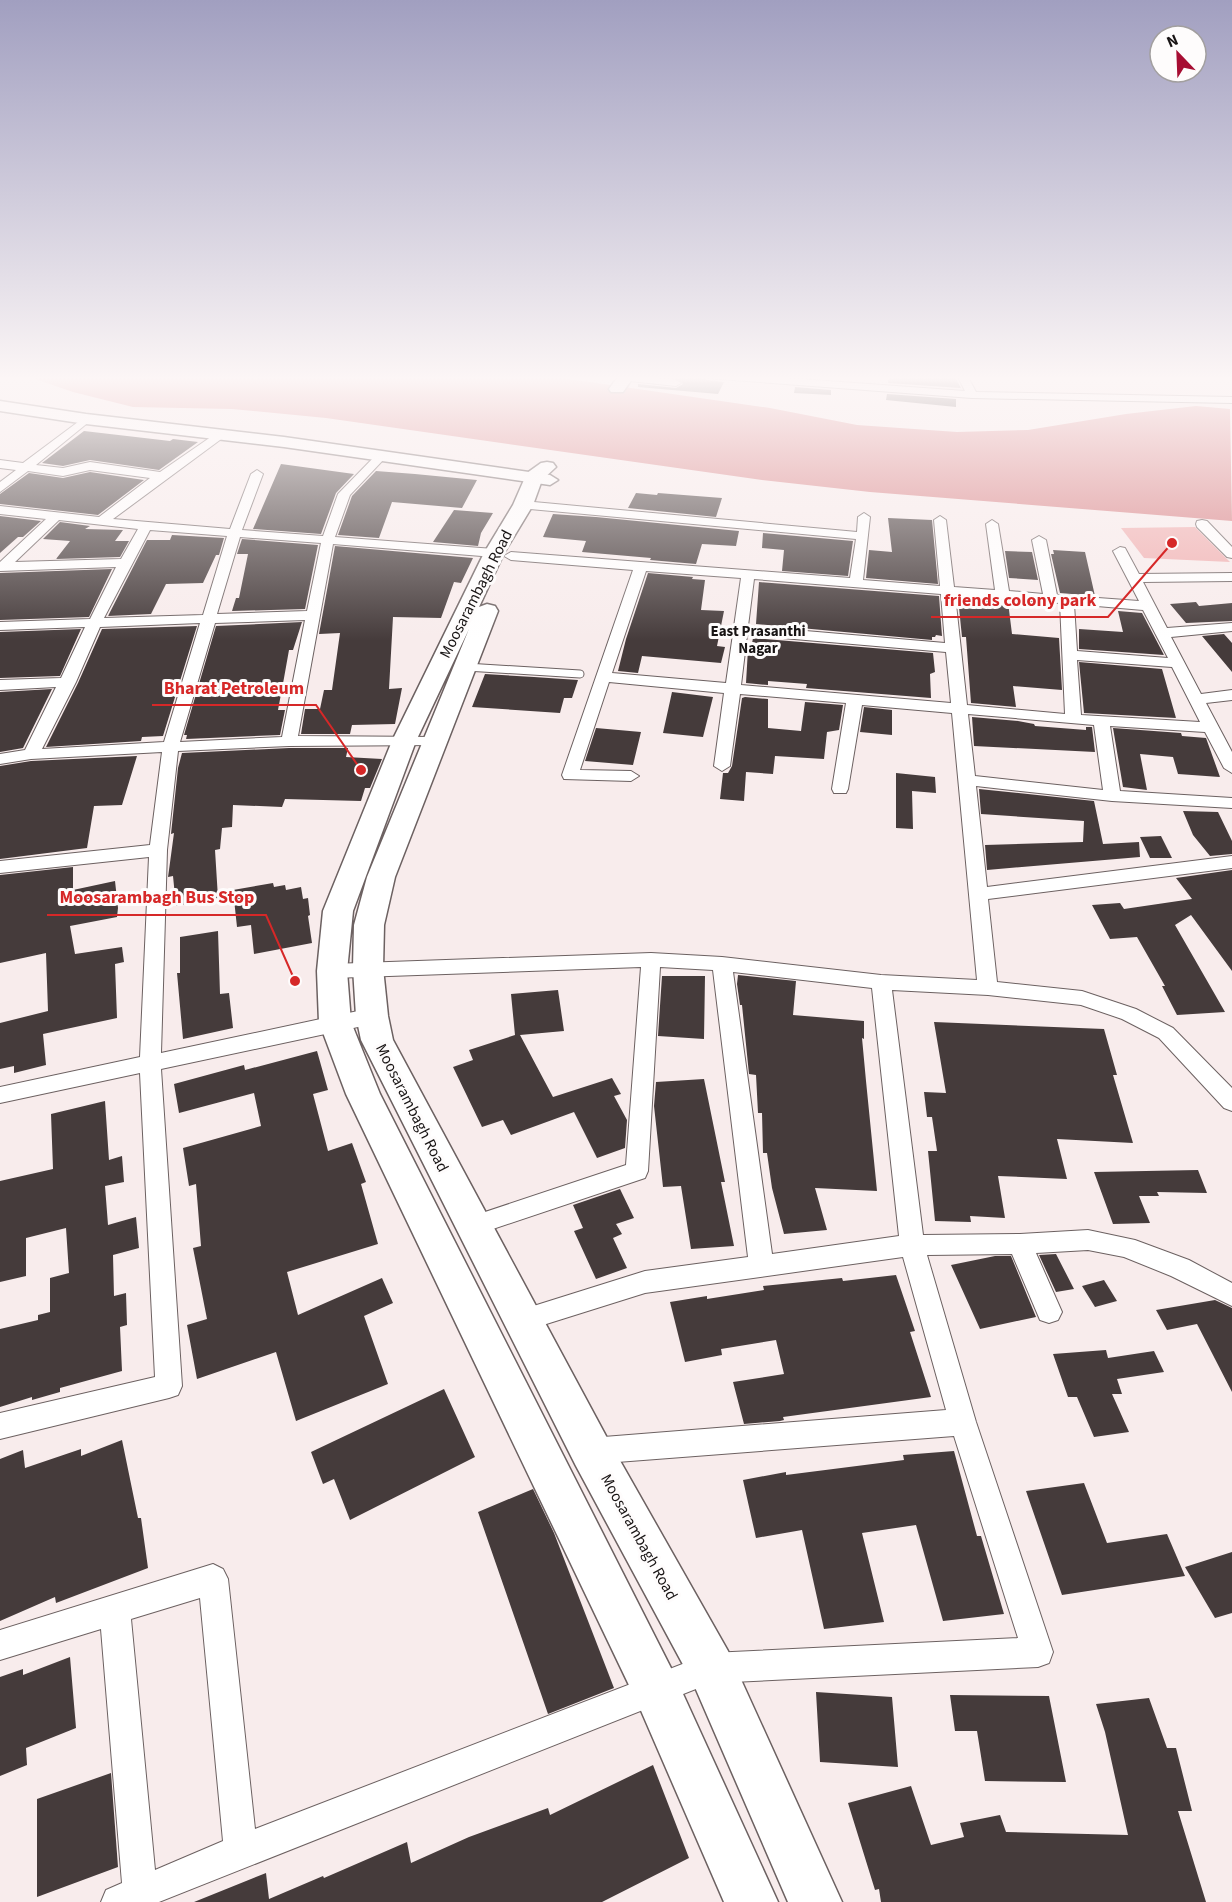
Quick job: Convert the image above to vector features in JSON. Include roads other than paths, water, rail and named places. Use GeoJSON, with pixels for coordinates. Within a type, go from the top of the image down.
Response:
{"type":"FeatureCollection","features":[{"type":"Feature","properties":{"kind":"main road","name":"Moosarambagh Road"},"geometry":{"type":"LineString","coordinates":[[540,484],[502,555],[419,742],[338,911],[332,970],[335,1022],[363,1095],[656,1689],[751,1902]]}},
{"type":"Feature","properties":{"kind":"main road","name":"Moosarambagh Road"},"geometry":{"type":"LineString","coordinates":[[502,555],[464,667],[419,742],[381,877],[369,925],[368,968],[372,1016],[377,1040],[591,1451],[711,1668],[815,1902]]}},
{"type":"Feature","properties":{"kind":"street"},"geometry":{"type":"LineString","coordinates":[[0,464],[63,472],[90,466],[160,476],[166,475],[181,464]]}},
{"type":"Feature","properties":{"kind":"street"},"geometry":{"type":"LineString","coordinates":[[0,488],[28,464]]}},
{"type":"Feature","properties":{"kind":"street"},"geometry":{"type":"LineString","coordinates":[[289,741],[328,539],[344,494],[373,464]]}},
{"type":"Feature","properties":{"kind":"street"},"geometry":{"type":"LineString","coordinates":[[425,464],[862,536]]}},
{"type":"Feature","properties":{"kind":"street"},"geometry":{"type":"LineString","coordinates":[[0,1426],[169,1386],[150,1063],[158,850],[171,746],[235,531],[257,474]]}},
{"type":"Feature","properties":{"kind":"street"},"geometry":{"type":"LineString","coordinates":[[102,521],[160,476]]}},
{"type":"Feature","properties":{"kind":"street"},"geometry":{"type":"LineString","coordinates":[[0,510],[146,526],[235,531],[502,555],[1148,606]]}},
{"type":"Feature","properties":{"kind":"street"},"geometry":{"type":"LineString","coordinates":[[2,567],[56,516]]}},
{"type":"Feature","properties":{"kind":"street"},"geometry":{"type":"LineString","coordinates":[[856,583],[864,517]]}},
{"type":"Feature","properties":{"kind":"street"},"geometry":{"type":"LineString","coordinates":[[940,520],[988,988]]}},
{"type":"Feature","properties":{"kind":"street"},"geometry":{"type":"LineString","coordinates":[[992,524],[1003,595]]}},
{"type":"Feature","properties":{"kind":"street"},"geometry":{"type":"LineString","coordinates":[[1202,524],[1232,554]]}},
{"type":"Feature","properties":{"kind":"street"},"geometry":{"type":"LineString","coordinates":[[31,754],[68,682],[93,623],[146,526]]}},
{"type":"Feature","properties":{"kind":"street"},"geometry":{"type":"LineString","coordinates":[[1039,540],[1051,598]]}},
{"type":"Feature","properties":{"kind":"street"},"geometry":{"type":"LineString","coordinates":[[1120,550],[1232,768]]}},
{"type":"Feature","properties":{"kind":"street"},"geometry":{"type":"LineString","coordinates":[[2,567],[124,563]]}},
{"type":"Feature","properties":{"kind":"street"},"geometry":{"type":"LineString","coordinates":[[631,776],[570,775],[641,566]]}},
{"type":"Feature","properties":{"kind":"street"},"geometry":{"type":"LineString","coordinates":[[722,766],[748,575]]}},
{"type":"Feature","properties":{"kind":"street"},"geometry":{"type":"LineString","coordinates":[[1134,578],[1232,577]]}},
{"type":"Feature","properties":{"kind":"street"},"geometry":{"type":"LineString","coordinates":[[1067,600],[1073,719]]}},
{"type":"Feature","properties":{"kind":"street"},"geometry":{"type":"LineString","coordinates":[[0,626],[313,615]]}},
{"type":"Feature","properties":{"kind":"street"},"geometry":{"type":"LineString","coordinates":[[1162,633],[1232,627]]}},
{"type":"Feature","properties":{"kind":"street"},"geometry":{"type":"LineString","coordinates":[[741,630],[953,648]]}},
{"type":"Feature","properties":{"kind":"street"},"geometry":{"type":"LineString","coordinates":[[1070,655],[1177,663]]}},
{"type":"Feature","properties":{"kind":"street"},"geometry":{"type":"LineString","coordinates":[[602,677],[1073,719],[1210,727]]}},
{"type":"Feature","properties":{"kind":"street"},"geometry":{"type":"LineString","coordinates":[[0,685],[68,682]]}},
{"type":"Feature","properties":{"kind":"street"},"geometry":{"type":"LineString","coordinates":[[1196,699],[1232,695]]}},
{"type":"Feature","properties":{"kind":"street"},"geometry":{"type":"LineString","coordinates":[[840,789],[855,699]]}},
{"type":"Feature","properties":{"kind":"street"},"geometry":{"type":"LineString","coordinates":[[1101,720],[1112,796]]}},
{"type":"Feature","properties":{"kind":"street"},"geometry":{"type":"LineString","coordinates":[[0,759],[31,754],[289,741],[419,742]]}},
{"type":"Feature","properties":{"kind":"street"},"geometry":{"type":"LineString","coordinates":[[967,780],[1112,796],[1232,803]]}},
{"type":"Feature","properties":{"kind":"street"},"geometry":{"type":"LineString","coordinates":[[0,867],[158,850]]}},
{"type":"Feature","properties":{"kind":"street"},"geometry":{"type":"LineString","coordinates":[[978,894],[1232,862]]}},
{"type":"Feature","properties":{"kind":"street"},"geometry":{"type":"LineString","coordinates":[[472,1226],[637,1171],[651,960]]}},
{"type":"Feature","properties":{"kind":"street"},"geometry":{"type":"LineString","coordinates":[[332,970],[651,960],[722,964],[881,982],[988,988],[1082,998],[1129,1014],[1166,1033],[1232,1102]]}},
{"type":"Feature","properties":{"kind":"street"},"geometry":{"type":"LineString","coordinates":[[722,964],[760,1265]]}},
{"type":"Feature","properties":{"kind":"street"},"geometry":{"type":"LineString","coordinates":[[115,1611],[129,1898],[241,1851],[711,1668],[1038,1652],[963,1422],[912,1245],[881,982]]}},
{"type":"Feature","properties":{"kind":"street"},"geometry":{"type":"LineString","coordinates":[[0,1095],[335,1022],[372,1016]]}},
{"type":"Feature","properties":{"kind":"street"},"geometry":{"type":"LineString","coordinates":[[524,1320],[645,1282],[912,1245],[1020,1244],[1088,1240],[1126,1247],[1180,1268],[1232,1295]]}},
{"type":"Feature","properties":{"kind":"street"},"geometry":{"type":"LineString","coordinates":[[1020,1244],[1049,1312]]}},
{"type":"Feature","properties":{"kind":"street"},"geometry":{"type":"LineString","coordinates":[[591,1451],[963,1422]]}},
{"type":"Feature","properties":{"kind":"street"},"geometry":{"type":"LineString","coordinates":[[0,1645],[213,1579],[241,1851]]}},
{"type":"Feature","properties":{"kind":"lane"},"geometry":{"type":"LineString","coordinates":[[464,667],[580,674]]}},
{"type":"Feature","properties":{"kind":"place","name":"friends colony park"},"geometry":{"type":"Point","coordinates":[1172,543]}},
{"type":"Feature","properties":{"kind":"place","name":"Bharat Petroleum"},"geometry":{"type":"Point","coordinates":[361,770]}},
{"type":"Feature","properties":{"kind":"place","name":"Moosarambagh Bus Stop"},"geometry":{"type":"Point","coordinates":[295,981]}},
{"type":"Feature","properties":{"kind":"district","name":"East Prasanthi Nagar"},"geometry":{"type":"Point","coordinates":[758,640]}}]}
